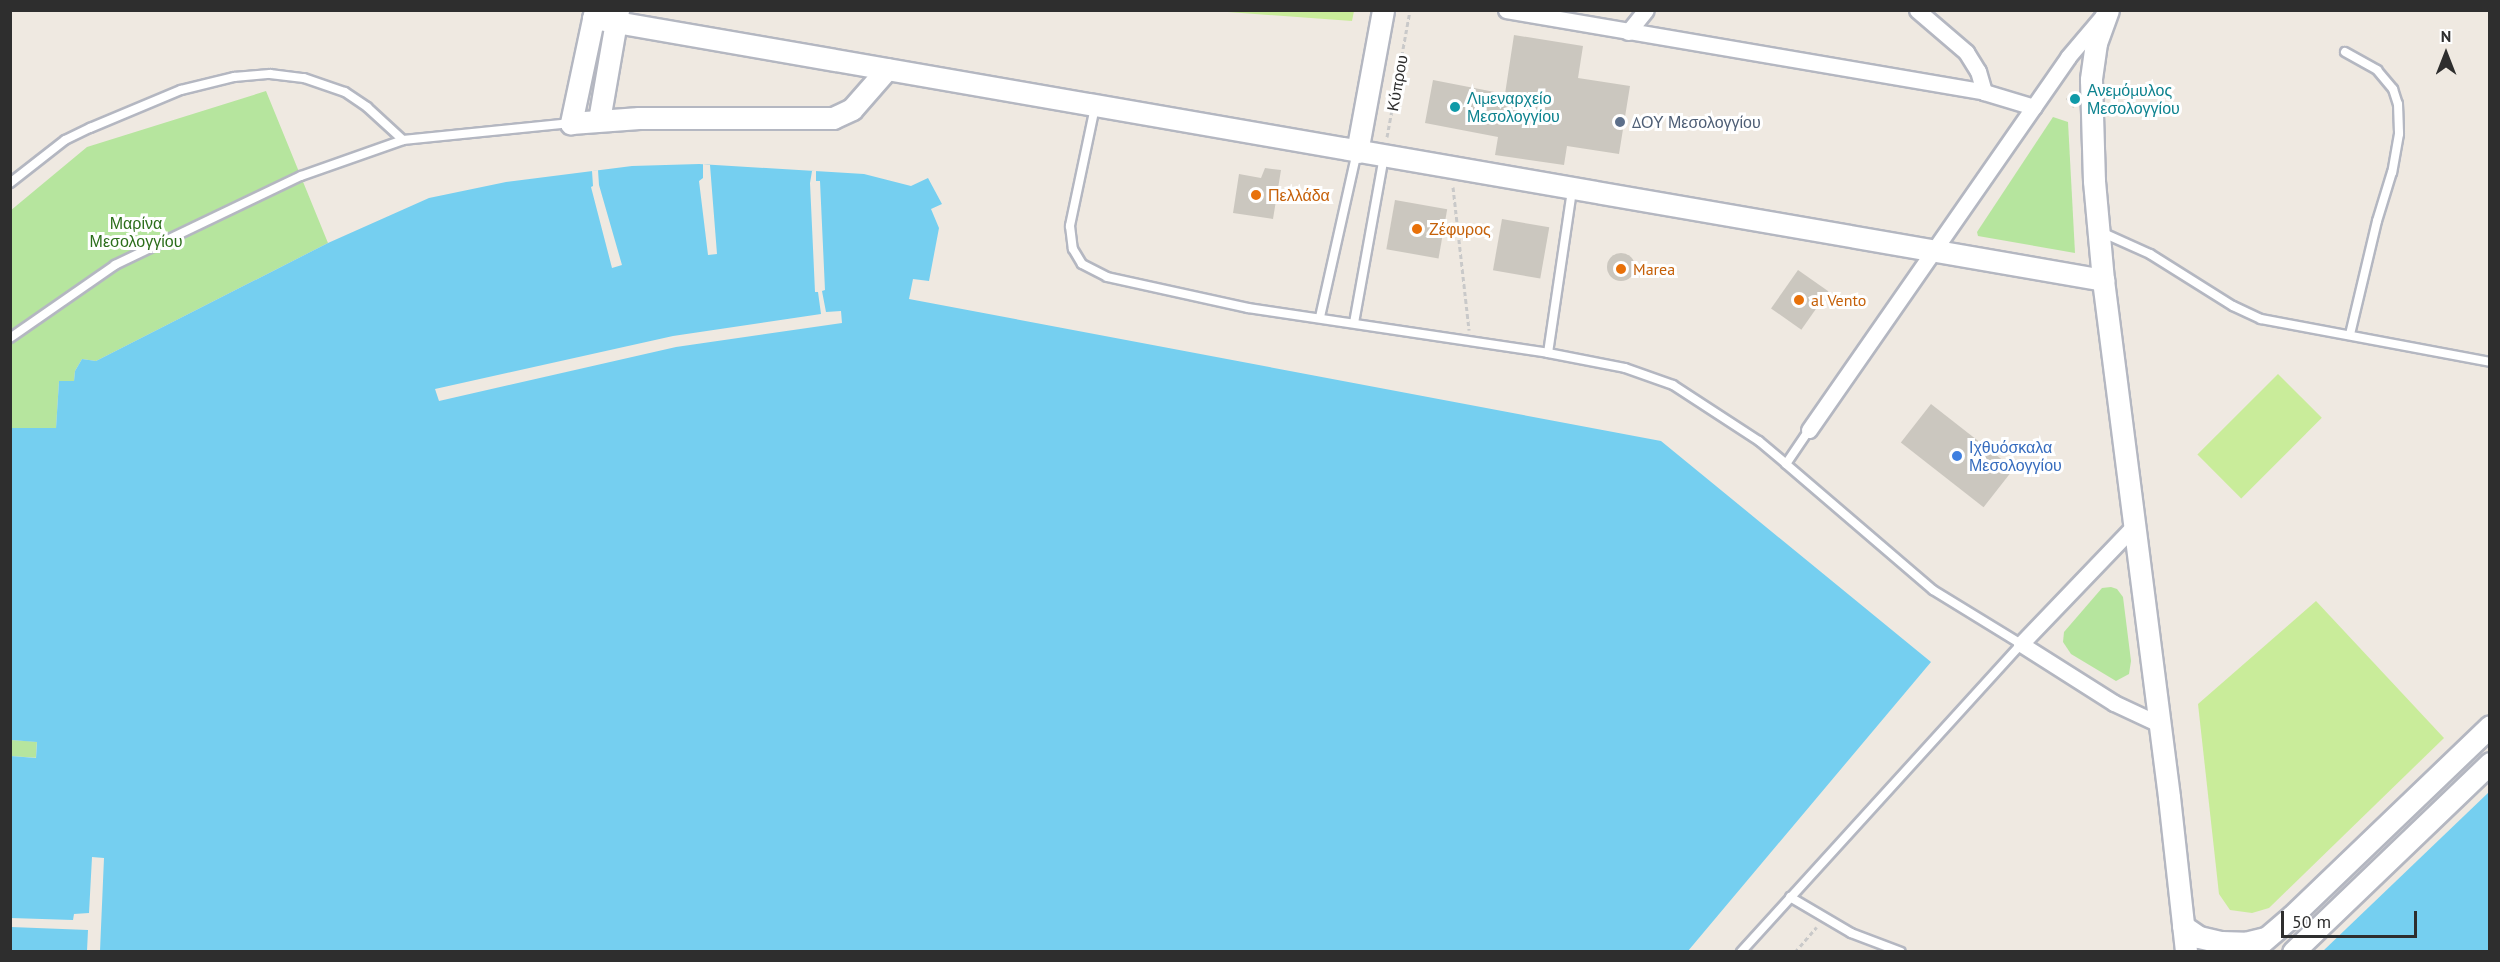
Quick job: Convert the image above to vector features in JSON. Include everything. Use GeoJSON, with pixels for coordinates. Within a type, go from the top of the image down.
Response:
{"type":"FeatureCollection","features":[{"type":"Feature","properties":{"kind":"main road","name":"Κύπρου"},"geometry":{"type":"LineString","coordinates":[[1357,152],[1383,10]]}},
{"type":"Feature","properties":{"kind":"main road"},"geometry":{"type":"LineString","coordinates":[[2108,10],[2096,43],[2091,80],[2094,181],[2103,280],[2161,725],[2186,951]]}},
{"type":"Feature","properties":{"kind":"main road"},"geometry":{"type":"LineString","coordinates":[[888,69],[852,109],[834,118],[599,120],[572,123],[594,14],[617,16],[888,69],[1095,106],[2103,280]]}},
{"type":"Feature","properties":{"kind":"main road"},"geometry":{"type":"LineString","coordinates":[[599,120],[617,16]]}},
{"type":"Feature","properties":{"kind":"main road"},"geometry":{"type":"LineString","coordinates":[[2183,926],[2199,937],[2221,942],[2258,945],[2490,726]]}},
{"type":"Feature","properties":{"kind":"main road"},"geometry":{"type":"LineString","coordinates":[[2293,951],[2490,763]]}},
{"type":"Feature","properties":{"kind":"street"},"geometry":{"type":"LineString","coordinates":[[1506,10],[1984,92],[2034,107]]}},
{"type":"Feature","properties":{"kind":"street"},"geometry":{"type":"LineString","coordinates":[[1628,32],[1646,10]]}},
{"type":"Feature","properties":{"kind":"street"},"geometry":{"type":"LineString","coordinates":[[1917,10],[1966,52],[1978,71],[1984,92]]}},
{"type":"Feature","properties":{"kind":"street"},"geometry":{"type":"LineString","coordinates":[[1809,430],[2068,57],[2108,10]]}},
{"type":"Feature","properties":{"kind":"street"},"geometry":{"type":"LineString","coordinates":[[2134,525],[2021,644],[2114,703],[2161,725]]}},
{"type":"Feature","properties":{"kind":"lane"},"geometry":{"type":"LineString","coordinates":[[2345,52],[2377,70],[2393,89],[2398,104],[2399,134],[2392,172],[2377,221],[2350,334]]}},
{"type":"Feature","properties":{"kind":"lane"},"geometry":{"type":"LineString","coordinates":[[10,183],[65,141],[90,128],[181,90],[234,77],[270,74],[304,78],[345,92],[367,107],[403,140]]}},
{"type":"Feature","properties":{"kind":"lane"},"geometry":{"type":"LineString","coordinates":[[1095,106],[1070,226],[1073,249],[1082,264],[1107,277],[1155,289],[1248,308],[1548,353],[1625,368],[1673,385],[1760,441],[1933,590],[2021,644],[1741,951]]}},
{"type":"Feature","properties":{"kind":"lane"},"geometry":{"type":"LineString","coordinates":[[10,338],[115,265],[300,176],[403,140],[572,123]]}},
{"type":"Feature","properties":{"kind":"lane"},"geometry":{"type":"LineString","coordinates":[[1320,317],[1357,152]]}},
{"type":"Feature","properties":{"kind":"lane"},"geometry":{"type":"LineString","coordinates":[[1354,323],[1384,156]]}},
{"type":"Feature","properties":{"kind":"lane"},"geometry":{"type":"LineString","coordinates":[[1548,353],[1572,189]]}},
{"type":"Feature","properties":{"kind":"lane"},"geometry":{"type":"LineString","coordinates":[[2099,232],[2150,254],[2179,274],[2261,319],[2490,362]]}},
{"type":"Feature","properties":{"kind":"lane"},"geometry":{"type":"LineString","coordinates":[[1786,464],[1809,430]]}},
{"type":"Feature","properties":{"kind":"lane"},"geometry":{"type":"LineString","coordinates":[[1790,897],[1824,919],[1901,951]]}},
{"type":"Feature","properties":{"kind":"path","name":"Κύπρου"},"geometry":{"type":"LineString","coordinates":[[1384,156],[1410,10]]}},
{"type":"Feature","properties":{"kind":"path"},"geometry":{"type":"LineString","coordinates":[[1451,168],[1470,343]]}},
{"type":"Feature","properties":{"kind":"path"},"geometry":{"type":"LineString","coordinates":[[1796,951],[1824,919]]}},
{"type":"Feature","properties":{"kind":"green space"},"geometry":{"type":"Polygon","coordinates":[[[1214,11],[1354,11],[1352,21],[1214,11]]]}},
{"type":"Feature","properties":{"kind":"green space","name":"Μαρίνα Μεσολογγίου"},"geometry":{"type":"Polygon","coordinates":[[[266,91],[328,243],[96,361],[82,359],[75,371],[74,381],[59,381],[56,428],[11,428],[10,211],[87,147],[266,91]]]}},
{"type":"Feature","properties":{"kind":"green space"},"geometry":{"type":"Polygon","coordinates":[[[2053,117],[2068,122],[2075,253],[1978,236],[1977,232],[2053,117]]]}},
{"type":"Feature","properties":{"kind":"green space"},"geometry":{"type":"Polygon","coordinates":[[[2278,374],[2322,418],[2241,498],[2197,455],[2278,374]]]}},
{"type":"Feature","properties":{"kind":"green space"},"geometry":{"type":"Polygon","coordinates":[[[2102,588],[2117,589],[2123,597],[2131,661],[2129,674],[2116,681],[2071,654],[2063,642],[2064,632],[2102,588]]]}},
{"type":"Feature","properties":{"kind":"green space"},"geometry":{"type":"Polygon","coordinates":[[[2316,601],[2444,738],[2269,908],[2252,913],[2230,910],[2219,894],[2198,704],[2316,601]]]}},
{"type":"Feature","properties":{"kind":"green space"},"geometry":{"type":"Polygon","coordinates":[[[11,740],[37,742],[36,758],[10,756],[11,740]]]}},
{"type":"Feature","properties":{"kind":"water"},"geometry":{"type":"Polygon","coordinates":[[[699,164],[864,174],[911,186],[928,178],[942,204],[931,209],[939,228],[929,281],[913,279],[909,299],[1661,441],[1931,662],[1688,951],[11,952],[11,756],[36,758],[37,742],[11,740],[11,428],[56,428],[59,381],[74,381],[75,371],[82,359],[96,361],[328,243],[429,198],[506,182],[632,166],[699,164]]]}},
{"type":"Feature","properties":{"kind":"water"},"geometry":{"type":"Polygon","coordinates":[[[2489,792],[2489,951],[2323,951],[2489,792]]]}},
{"type":"Feature","properties":{"kind":"pier"},"geometry":{"type":"Polygon","coordinates":[[[703,164],[710,165],[717,254],[708,255],[699,181],[703,178],[703,164]]]}},
{"type":"Feature","properties":{"kind":"pier"},"geometry":{"type":"Polygon","coordinates":[[[598,170],[599,185],[622,265],[612,268],[591,187],[593,186],[592,171],[598,170]]]}},
{"type":"Feature","properties":{"kind":"pier"},"geometry":{"type":"Polygon","coordinates":[[[812,171],[816,171],[816,181],[820,181],[825,290],[822,291],[826,312],[841,311],[842,323],[676,347],[439,401],[435,389],[673,336],[821,314],[818,292],[815,292],[810,183],[812,171]]]}},
{"type":"Feature","properties":{"kind":"pier"},"geometry":{"type":"Polygon","coordinates":[[[92,857],[104,858],[100,951],[87,951],[88,930],[11,927],[11,918],[73,920],[74,914],[89,913],[92,857]]]}},
{"type":"Feature","properties":{"kind":"building"},"geometry":{"type":"Polygon","coordinates":[[[1514,35],[1583,46],[1578,78],[1630,86],[1619,154],[1567,146],[1564,165],[1495,155],[1498,137],[1425,123],[1433,80],[1505,94],[1514,35]]]}},
{"type":"Feature","properties":{"kind":"building","name":"Ανεμόμυλος Μεσολογγίου"},"geometry":{"type":"Polygon","coordinates":[[[2074,91],[2079,93],[2079,104],[2073,108],[2066,99],[2074,91]]]}},
{"type":"Feature","properties":{"kind":"building","name":"Πελλάδα"},"geometry":{"type":"Polygon","coordinates":[[[1265,168],[1281,170],[1273,219],[1233,213],[1239,174],[1261,178],[1265,168]]]}},
{"type":"Feature","properties":{"kind":"building","name":"Ζέφυρος"},"geometry":{"type":"Polygon","coordinates":[[[1395,200],[1447,209],[1439,258],[1386,249],[1395,200]]]}},
{"type":"Feature","properties":{"kind":"building"},"geometry":{"type":"Polygon","coordinates":[[[1502,219],[1549,227],[1540,279],[1493,270],[1502,219]]]}},
{"type":"Feature","properties":{"kind":"building","name":"Marea"},"geometry":{"type":"Polygon","coordinates":[[[1621,253],[1631,257],[1635,267],[1631,277],[1621,281],[1611,277],[1607,267],[1611,257],[1621,253]]]}},
{"type":"Feature","properties":{"kind":"building","name":"al Vento"},"geometry":{"type":"Polygon","coordinates":[[[1798,270],[1828,291],[1801,330],[1771,309],[1798,270]]]}},
{"type":"Feature","properties":{"kind":"building","name":"Ιχθυόσκαλα Μεσολογγίου"},"geometry":{"type":"Polygon","coordinates":[[[1931,404],[2014,469],[1984,507],[1901,443],[1931,404]]]}},
{"type":"Feature","properties":{"kind":"place","name":"Ανεμόμυλος Μεσολογγίου"},"geometry":{"type":"Point","coordinates":[2075,99]}},
{"type":"Feature","properties":{"kind":"place","name":"Λιμεναρχείο Μεσολογγίου"},"geometry":{"type":"Point","coordinates":[1455,107]}},
{"type":"Feature","properties":{"kind":"place","name":"ΔΟΥ Μεσολογγίου"},"geometry":{"type":"Point","coordinates":[1620,122]}},
{"type":"Feature","properties":{"kind":"place","name":"Πελλάδα"},"geometry":{"type":"Point","coordinates":[1256,195]}},
{"type":"Feature","properties":{"kind":"place","name":"Ζέφυρος"},"geometry":{"type":"Point","coordinates":[1417,229]}},
{"type":"Feature","properties":{"kind":"place","name":"Marea"},"geometry":{"type":"Point","coordinates":[1621,269]}},
{"type":"Feature","properties":{"kind":"place","name":"al Vento"},"geometry":{"type":"Point","coordinates":[1799,300]}},
{"type":"Feature","properties":{"kind":"place","name":"Ιχθυόσκαλα Μεσολογγίου"},"geometry":{"type":"Point","coordinates":[1957,456]}}]}
